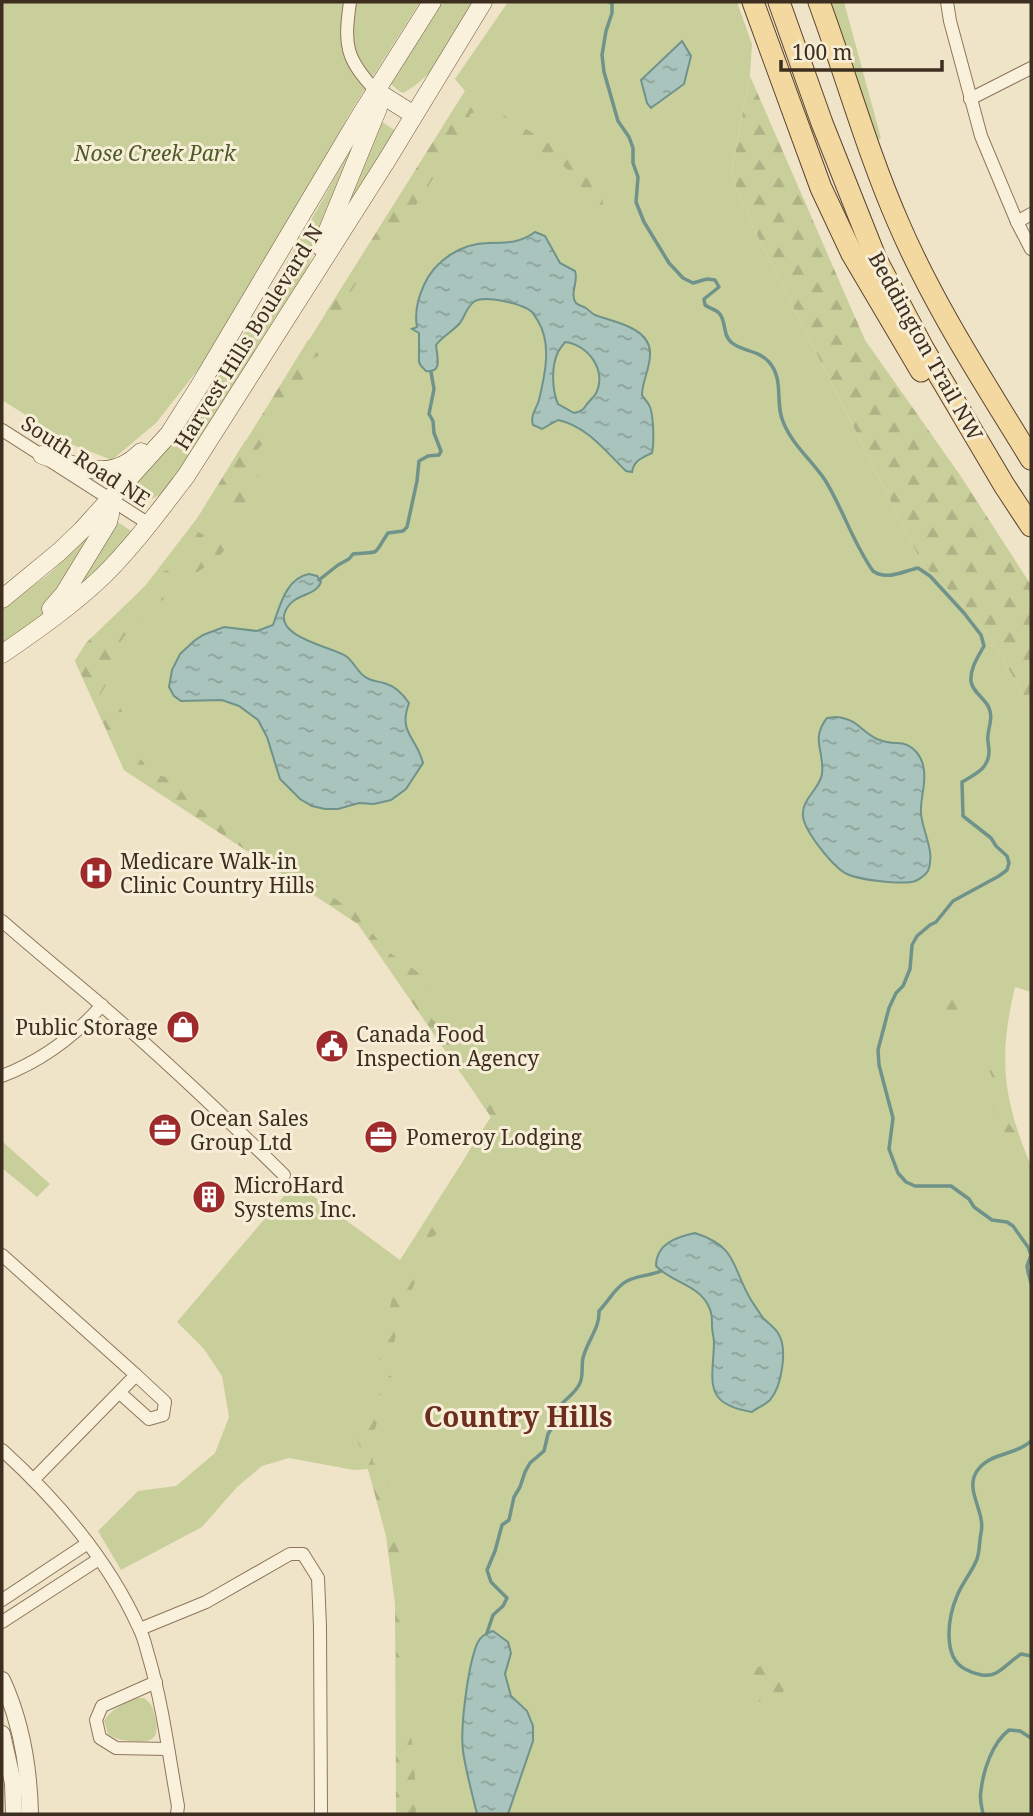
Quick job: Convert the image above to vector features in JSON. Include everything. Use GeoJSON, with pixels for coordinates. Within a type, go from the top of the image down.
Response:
{"type":"FeatureCollection","features":[{"type":"Feature","properties":{"kind":"main road","name":"Harvest Hills Boulevard N"},"geometry":{"type":"LineString","coordinates":[[2,599],[59,552],[169,434],[432,2]]}},
{"type":"Feature","properties":{"kind":"main road","name":"Harvest Hills Boulevard N"},"geometry":{"type":"LineString","coordinates":[[2,654],[32,634],[103,575],[149,524],[192,468],[483,2]]}},
{"type":"Feature","properties":{"kind":"main road"},"geometry":{"type":"LineString","coordinates":[[753,2],[810,160],[852,254],[935,394],[1004,485]]}},
{"type":"Feature","properties":{"kind":"main road","name":"Beddington Trail NW"},"geometry":{"type":"LineString","coordinates":[[779,2],[822,122],[876,259],[923,348],[1031,526]]}},
{"type":"Feature","properties":{"kind":"main road","name":"Beddington Trail NW"},"geometry":{"type":"LineString","coordinates":[[819,2],[885,192],[915,261],[956,337],[1031,459]]}},
{"type":"Feature","properties":{"kind":"main road"},"geometry":{"type":"LineString","coordinates":[[376,90],[414,115]]}},
{"type":"Feature","properties":{"kind":"main road"},"geometry":{"type":"LineString","coordinates":[[301,295],[378,108],[376,90]]}},
{"type":"Feature","properties":{"kind":"main road"},"geometry":{"type":"LineString","coordinates":[[42,455],[97,471],[122,466],[132,461],[184,400],[197,390]]}},
{"type":"Feature","properties":{"kind":"main road"},"geometry":{"type":"LineString","coordinates":[[32,634],[64,594],[96,543],[108,522],[110,499]]}},
{"type":"Feature","properties":{"kind":"street"},"geometry":{"type":"LineString","coordinates":[[351,2],[346,31],[348,50],[353,62],[376,90]]}},
{"type":"Feature","properties":{"kind":"street"},"geometry":{"type":"LineString","coordinates":[[947,2],[981,136],[1031,249]]}},
{"type":"Feature","properties":{"kind":"street"},"geometry":{"type":"LineString","coordinates":[[970,99],[1031,68]]}},
{"type":"Feature","properties":{"kind":"street"},"geometry":{"type":"LineString","coordinates":[[1017,222],[1031,214]]}},
{"type":"Feature","properties":{"kind":"street","name":"South Road NE"},"geometry":{"type":"LineString","coordinates":[[2,430],[149,524]]}},
{"type":"Feature","properties":{"kind":"street"},"geometry":{"type":"LineString","coordinates":[[2,921],[102,1005],[284,1175]]}},
{"type":"Feature","properties":{"kind":"street"},"geometry":{"type":"LineString","coordinates":[[2,1076],[14,1072],[69,1038],[102,1005]]}},
{"type":"Feature","properties":{"kind":"street"},"geometry":{"type":"LineString","coordinates":[[2,1255],[165,1402],[163,1415],[149,1419],[120,1393]]}},
{"type":"Feature","properties":{"kind":"street"},"geometry":{"type":"LineString","coordinates":[[34,1479],[135,1375]]}},
{"type":"Feature","properties":{"kind":"street"},"geometry":{"type":"LineString","coordinates":[[2,1450],[34,1479],[94,1551],[140,1629],[156,1682],[178,1806],[177,1814]]}},
{"type":"Feature","properties":{"kind":"street"},"geometry":{"type":"LineString","coordinates":[[2,1600],[94,1551]]}},
{"type":"Feature","properties":{"kind":"street"},"geometry":{"type":"LineString","coordinates":[[2,1622],[94,1551]]}},
{"type":"Feature","properties":{"kind":"street"},"geometry":{"type":"LineString","coordinates":[[140,1629],[206,1602],[290,1554],[303,1554],[318,1578],[321,1814]]}},
{"type":"Feature","properties":{"kind":"street"},"geometry":{"type":"LineString","coordinates":[[2,1680],[14,1713],[11,1756],[14,1814]]}},
{"type":"Feature","properties":{"kind":"street"},"geometry":{"type":"LineString","coordinates":[[156,1682],[102,1706],[96,1720],[100,1738],[116,1748],[168,1749]]}},
{"type":"Feature","properties":{"kind":"street"},"geometry":{"type":"LineString","coordinates":[[2,1734],[11,1756],[29,1783],[30,1814]]}},
{"type":"Feature","properties":{"kind":"green space","name":"Nose Creek Park"},"geometry":{"type":"Polygon","coordinates":[[[2,2],[420,2],[351,111],[285,231],[204,362],[156,423],[112,460],[73,445],[2,400],[2,2]]]}},
{"type":"Feature","properties":{"kind":"green space"},"geometry":{"type":"Polygon","coordinates":[[[443,2],[477,2],[437,64],[427,76],[403,93],[391,84],[443,2]]]}},
{"type":"Feature","properties":{"kind":"green space"},"geometry":{"type":"Polygon","coordinates":[[[508,2],[737,2],[752,44],[750,76],[731,174],[756,233],[923,565],[971,612],[999,652],[1031,709],[1031,992],[1015,987],[1005,1057],[1014,1119],[1031,1166],[1031,1814],[396,1814],[395,1604],[386,1536],[368,1469],[354,1470],[289,1458],[262,1466],[237,1487],[202,1527],[121,1570],[98,1531],[138,1491],[176,1486],[215,1453],[229,1417],[222,1376],[204,1349],[177,1322],[289,1190],[297,1184],[400,1260],[491,1117],[358,924],[124,770],[75,661],[86,643],[145,586],[198,517],[465,91],[455,79],[508,2]]]}},
{"type":"Feature","properties":{"kind":"green space"},"geometry":{"type":"Polygon","coordinates":[[[826,2],[844,2],[881,138],[877,141],[826,2]]]}},
{"type":"Feature","properties":{"kind":"green space"},"geometry":{"type":"Polygon","coordinates":[[[750,76],[865,340],[960,475],[1031,585],[1031,709],[999,652],[971,612],[923,565],[756,233],[731,174],[750,76]]]}},
{"type":"Feature","properties":{"kind":"green space"},"geometry":{"type":"Polygon","coordinates":[[[465,91],[574,159],[589,175],[601,181],[603,206],[598,208],[563,166],[521,143],[476,112],[470,114],[464,131],[414,208],[373,259],[345,300],[355,306],[356,312],[341,318],[325,314],[465,91]]]}},
{"type":"Feature","properties":{"kind":"green space"},"geometry":{"type":"Polygon","coordinates":[[[379,120],[396,131],[346,209],[379,120]]]}},
{"type":"Feature","properties":{"kind":"green space"},"geometry":{"type":"Polygon","coordinates":[[[358,137],[361,139],[298,290],[188,465],[159,495],[145,503],[130,494],[172,445],[197,410],[285,266],[358,137]]]}},
{"type":"Feature","properties":{"kind":"green space"},"geometry":{"type":"Polygon","coordinates":[[[327,337],[330,341],[322,354],[308,361],[301,388],[289,408],[277,408],[267,425],[262,429],[254,428],[308,340],[327,337]]]}},
{"type":"Feature","properties":{"kind":"green space"},"geometry":{"type":"Polygon","coordinates":[[[258,434],[266,436],[266,441],[251,456],[262,466],[263,471],[249,486],[252,501],[248,512],[245,515],[221,500],[204,518],[198,517],[245,441],[258,434]]]}},
{"type":"Feature","properties":{"kind":"green space"},"geometry":{"type":"Polygon","coordinates":[[[116,521],[133,532],[128,541],[76,590],[116,521]]]}},
{"type":"Feature","properties":{"kind":"green space"},"geometry":{"type":"Polygon","coordinates":[[[190,528],[204,535],[198,546],[189,548],[179,543],[190,528]]]}},
{"type":"Feature","properties":{"kind":"green space"},"geometry":{"type":"Polygon","coordinates":[[[88,537],[93,540],[48,609],[33,626],[2,650],[2,609],[49,574],[88,537]]]}},
{"type":"Feature","properties":{"kind":"green space"},"geometry":{"type":"Polygon","coordinates":[[[223,538],[228,543],[219,557],[195,574],[189,572],[175,579],[172,583],[175,590],[167,597],[153,604],[138,602],[163,572],[170,569],[175,571],[211,555],[219,539],[223,538]]]}},
{"type":"Feature","properties":{"kind":"green space"},"geometry":{"type":"Polygon","coordinates":[[[136,611],[142,617],[121,640],[113,657],[123,668],[109,681],[99,696],[122,710],[116,728],[118,743],[114,746],[75,661],[86,643],[105,625],[120,624],[136,611]]]}},
{"type":"Feature","properties":{"kind":"green space"},"geometry":{"type":"Polygon","coordinates":[[[132,754],[136,754],[144,763],[146,773],[166,777],[177,784],[188,801],[217,818],[253,846],[296,871],[341,903],[354,898],[372,913],[375,918],[371,932],[390,953],[422,975],[429,999],[423,1007],[434,1021],[450,1026],[454,1031],[465,1049],[468,1066],[461,1073],[358,924],[124,770],[122,765],[132,754]]]}},
{"type":"Feature","properties":{"kind":"green space"},"geometry":{"type":"Polygon","coordinates":[[[947,994],[957,1004],[957,1014],[951,1019],[939,1012],[941,995],[947,994]]]}},
{"type":"Feature","properties":{"kind":"green space"},"geometry":{"type":"Polygon","coordinates":[[[982,1043],[1001,1055],[998,1078],[992,1077],[980,1048],[982,1043]]]}},
{"type":"Feature","properties":{"kind":"green space"},"geometry":{"type":"Polygon","coordinates":[[[488,1090],[496,1102],[503,1126],[490,1148],[467,1154],[491,1117],[477,1097],[482,1091],[488,1090]]]}},
{"type":"Feature","properties":{"kind":"green space"},"geometry":{"type":"Polygon","coordinates":[[[996,1102],[1001,1105],[1016,1134],[1015,1149],[1012,1149],[992,1107],[996,1102]]]}},
{"type":"Feature","properties":{"kind":"green space"},"geometry":{"type":"Polygon","coordinates":[[[2,1139],[50,1184],[37,1197],[2,1168],[2,1139]]]}},
{"type":"Feature","properties":{"kind":"green space"},"geometry":{"type":"Polygon","coordinates":[[[439,1213],[443,1218],[441,1228],[436,1235],[429,1238],[426,1236],[439,1213]]]}},
{"type":"Feature","properties":{"kind":"green space"},"geometry":{"type":"Polygon","coordinates":[[[418,1261],[422,1266],[400,1318],[389,1363],[378,1366],[392,1298],[408,1271],[418,1261]]]}},
{"type":"Feature","properties":{"kind":"green space"},"geometry":{"type":"Polygon","coordinates":[[[388,1375],[392,1377],[390,1399],[371,1441],[373,1462],[389,1482],[391,1490],[379,1509],[355,1434],[388,1375]]]}},
{"type":"Feature","properties":{"kind":"green space"},"geometry":{"type":"Polygon","coordinates":[[[397,1541],[398,1554],[396,1560],[390,1564],[387,1543],[397,1541]]]}},
{"type":"Feature","properties":{"kind":"green space"},"geometry":{"type":"Polygon","coordinates":[[[402,1609],[403,1624],[396,1638],[395,1610],[402,1609]]]}},
{"type":"Feature","properties":{"kind":"green space"},"geometry":{"type":"Polygon","coordinates":[[[406,1649],[408,1661],[404,1679],[396,1680],[396,1653],[406,1649]]]}},
{"type":"Feature","properties":{"kind":"green space"},"geometry":{"type":"Polygon","coordinates":[[[740,1658],[759,1667],[766,1660],[780,1668],[787,1685],[771,1704],[751,1696],[746,1687],[740,1658]]]}},
{"type":"Feature","properties":{"kind":"green space"},"geometry":{"type":"Polygon","coordinates":[[[137,1698],[144,1698],[152,1706],[155,1736],[148,1741],[137,1742],[118,1739],[108,1734],[104,1721],[107,1717],[137,1698]]]}},
{"type":"Feature","properties":{"kind":"green space"},"geometry":{"type":"Polygon","coordinates":[[[396,1727],[409,1728],[414,1752],[416,1814],[396,1814],[396,1727]]]}},
{"type":"Feature","properties":{"kind":"water"},"geometry":{"type":"Polygon","coordinates":[[[682,41],[691,56],[684,84],[651,108],[641,80],[682,41]]]}},
{"type":"Feature","properties":{"kind":"water"},"geometry":{"type":"Polygon","coordinates":[[[535,232],[545,236],[560,263],[575,271],[573,296],[576,303],[595,315],[637,331],[648,344],[650,358],[642,395],[652,415],[653,449],[652,453],[637,462],[632,472],[626,471],[587,434],[568,423],[558,420],[542,429],[533,425],[533,415],[543,380],[546,350],[538,321],[527,309],[495,300],[475,301],[460,323],[436,345],[437,367],[426,371],[419,362],[419,333],[412,329],[417,327],[416,310],[420,295],[435,268],[450,255],[469,246],[513,242],[535,232]],[[565,342],[559,351],[553,378],[558,404],[574,413],[581,411],[595,395],[599,378],[598,369],[589,354],[574,344],[565,342]]]}},
{"type":"Feature","properties":{"kind":"water"},"geometry":{"type":"Polygon","coordinates":[[[309,574],[317,576],[321,582],[314,591],[293,601],[289,606],[284,621],[288,628],[296,635],[346,656],[366,678],[392,686],[409,703],[406,713],[407,728],[423,763],[406,789],[391,800],[374,804],[359,803],[338,809],[312,806],[300,799],[280,779],[267,737],[258,720],[239,706],[222,700],[181,701],[169,687],[172,670],[180,654],[194,641],[224,627],[257,631],[273,625],[289,587],[309,574]]]}},
{"type":"Feature","properties":{"kind":"water"},"geometry":{"type":"Polygon","coordinates":[[[836,717],[854,722],[880,740],[908,745],[919,756],[924,776],[921,813],[930,849],[930,864],[925,875],[918,880],[888,882],[847,874],[828,857],[808,831],[803,810],[822,774],[819,733],[827,718],[836,717]]]}},
{"type":"Feature","properties":{"kind":"water"},"geometry":{"type":"Polygon","coordinates":[[[695,1233],[726,1251],[751,1300],[781,1340],[783,1357],[778,1386],[770,1400],[752,1412],[725,1403],[714,1389],[712,1315],[704,1298],[656,1266],[663,1247],[674,1239],[695,1233]]]}},
{"type":"Feature","properties":{"kind":"water"},"geometry":{"type":"Polygon","coordinates":[[[493,1631],[508,1642],[511,1653],[505,1674],[511,1696],[527,1711],[533,1726],[533,1741],[508,1814],[477,1814],[463,1751],[464,1712],[477,1644],[484,1635],[493,1631]]]}},
{"type":"Feature","properties":{"kind":"waterway"},"geometry":{"type":"LineString","coordinates":[[610,2],[612,13],[602,55],[604,72],[618,121],[633,148],[633,163],[638,177],[636,202],[644,222],[669,263],[683,278],[693,283],[715,280],[719,287],[704,299],[705,305],[719,313],[731,342],[764,358],[774,369],[784,424],[825,480],[873,571],[889,575],[918,568],[930,576],[981,635],[984,646],[973,667],[971,681],[990,712],[989,751],[984,767],[962,782],[963,816],[991,838],[1007,856],[1009,863],[1007,870],[999,876],[953,901],[936,922],[917,936],[912,945],[910,969],[889,1008],[878,1050],[879,1065],[893,1118],[889,1149],[898,1173],[906,1182],[915,1186],[951,1186],[992,1220],[1007,1222],[1013,1226],[1031,1255],[1027,1266],[1031,1283]]}},
{"type":"Feature","properties":{"kind":"waterway"},"geometry":{"type":"LineString","coordinates":[[319,580],[353,554],[373,552],[388,533],[403,531],[407,527],[419,461],[428,456],[439,455],[441,451],[429,414],[434,389],[431,372]]}},
{"type":"Feature","properties":{"kind":"waterway"},"geometry":{"type":"LineString","coordinates":[[487,1633],[493,1615],[507,1598],[491,1582],[487,1570],[502,1525],[509,1520],[514,1497],[530,1463],[544,1451],[555,1413],[581,1382],[583,1358],[599,1311],[627,1281],[661,1271]]}},
{"type":"Feature","properties":{"kind":"waterway"},"geometry":{"type":"LineString","coordinates":[[1031,1441],[989,1460],[982,1465],[974,1478],[974,1493],[982,1525],[979,1552],[959,1591],[949,1636],[950,1646],[958,1663],[976,1674],[992,1674],[1021,1654],[1031,1656]]}},
{"type":"Feature","properties":{"kind":"waterway"},"geometry":{"type":"LineString","coordinates":[[983,1814],[980,1797],[982,1783],[989,1758],[998,1742],[1009,1730],[1020,1731],[1031,1738]]}},
{"type":"Feature","properties":{"kind":"place","name":"Medicare Walk-in Clinic Country Hills"},"geometry":{"type":"Point","coordinates":[96,873]}},
{"type":"Feature","properties":{"kind":"place","name":"Public Storage"},"geometry":{"type":"Point","coordinates":[183,1027]}},
{"type":"Feature","properties":{"kind":"place","name":"Canada Food Inspection Agency"},"geometry":{"type":"Point","coordinates":[332,1046]}},
{"type":"Feature","properties":{"kind":"place","name":"Ocean Sales Group Ltd"},"geometry":{"type":"Point","coordinates":[165,1130]}},
{"type":"Feature","properties":{"kind":"place","name":"Pomeroy Lodging"},"geometry":{"type":"Point","coordinates":[381,1137]}},
{"type":"Feature","properties":{"kind":"place","name":"MicroHard Systems Inc."},"geometry":{"type":"Point","coordinates":[209,1197]}},
{"type":"Feature","properties":{"kind":"district","name":"Country Hills"},"geometry":{"type":"Point","coordinates":[518,1416]}}]}
